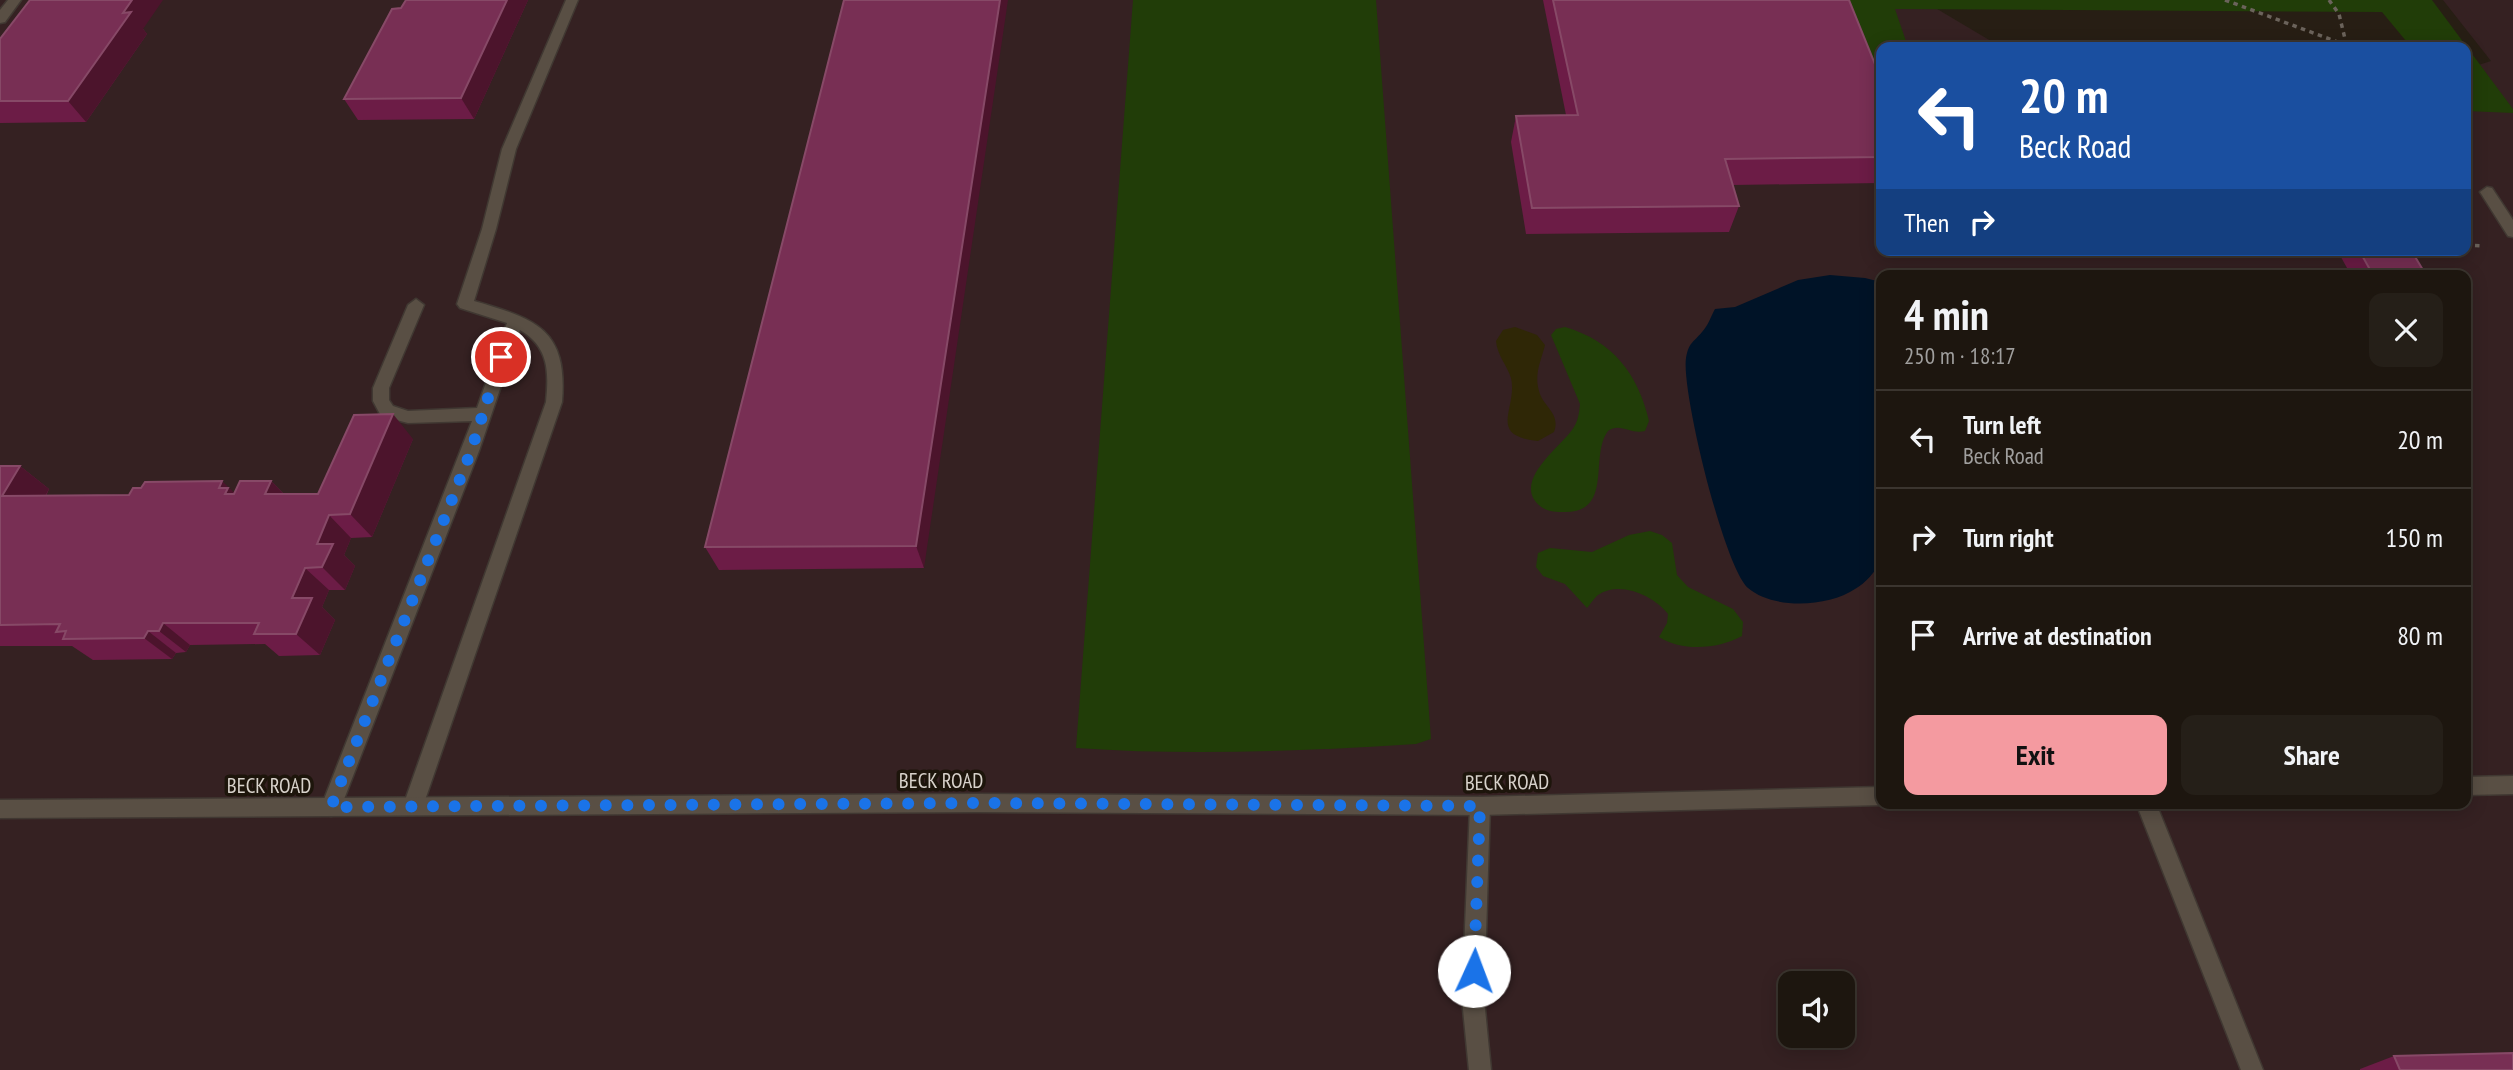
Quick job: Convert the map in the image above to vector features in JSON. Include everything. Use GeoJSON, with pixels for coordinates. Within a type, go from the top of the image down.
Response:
{"type":"FeatureCollection","features":[{"type":"Feature","properties":{"kind":"street"},"geometry":{"type":"LineString","coordinates":[[0,19],[15,0]]}},
{"type":"Feature","properties":{"kind":"street"},"geometry":{"type":"LineString","coordinates":[[412,806],[554,402],[555,366],[548,344],[539,333],[516,320],[465,304],[489,229],[509,149],[572,0]]}},
{"type":"Feature","properties":{"kind":"street"},"geometry":{"type":"LineString","coordinates":[[2487,192],[2513,232]]}},
{"type":"Feature","properties":{"kind":"street"},"geometry":{"type":"LineString","coordinates":[[416,305],[380,388],[381,401],[387,411],[408,417],[483,414]]}},
{"type":"Feature","properties":{"kind":"street"},"geometry":{"type":"LineString","coordinates":[[331,807],[471,451],[516,320]]}},
{"type":"Feature","properties":{"kind":"street"},"geometry":{"type":"LineString","coordinates":[[2471,786],[2513,785]]}},
{"type":"Feature","properties":{"kind":"street","name":"BECK ROAD"},"geometry":{"type":"LineString","coordinates":[[0,809],[963,803],[1480,806],[1876,796]]}},
{"type":"Feature","properties":{"kind":"street"},"geometry":{"type":"LineString","coordinates":[[1480,806],[1473,999],[1480,1070]]}},
{"type":"Feature","properties":{"kind":"street"},"geometry":{"type":"LineString","coordinates":[[2148,809],[2252,1070]]}},
{"type":"Feature","properties":{"kind":"path"},"geometry":{"type":"LineString","coordinates":[[2225,0],[2343,42]]}},
{"type":"Feature","properties":{"kind":"path"},"geometry":{"type":"LineString","coordinates":[[2329,0],[2339,14],[2346,42]]}},
{"type":"Feature","properties":{"kind":"shaded area"},"geometry":{"type":"Polygon","coordinates":[[[0,0],[1922,0],[1993,42],[1876,42],[1876,256],[2471,256],[2471,67],[2491,61],[2443,0],[2513,0],[2513,1070],[0,1070],[0,0]]]}},
{"type":"Feature","properties":{"kind":"green space"},"geometry":{"type":"Polygon","coordinates":[[[1133,0],[1376,0],[1431,739],[1416,744],[1246,752],[1076,748],[1133,0]]]}},
{"type":"Feature","properties":{"kind":"green space"},"geometry":{"type":"Polygon","coordinates":[[[1831,0],[2432,0],[2463,42],[2407,42],[2382,12],[1895,9],[1906,42],[1876,42],[1876,123],[1831,0]]]}},
{"type":"Feature","properties":{"kind":"green space"},"geometry":{"type":"Polygon","coordinates":[[[2471,52],[2513,109],[2513,113],[2471,111],[2471,52]]]}},
{"type":"Feature","properties":{"kind":"green space"},"geometry":{"type":"Polygon","coordinates":[[[1565,327],[1597,341],[1621,362],[1638,388],[1649,421],[1645,431],[1617,428],[1608,431],[1600,454],[1595,493],[1590,503],[1580,510],[1558,512],[1540,506],[1533,497],[1531,486],[1541,465],[1572,430],[1579,415],[1580,404],[1551,335],[1556,329],[1565,327]]]}},
{"type":"Feature","properties":{"kind":"green space"},"geometry":{"type":"Polygon","coordinates":[[[1650,531],[1662,535],[1672,543],[1677,575],[1688,587],[1733,609],[1743,622],[1742,636],[1722,644],[1700,647],[1668,642],[1659,637],[1667,623],[1668,614],[1646,596],[1616,589],[1597,596],[1587,608],[1565,584],[1543,576],[1536,567],[1538,553],[1550,548],[1592,552],[1629,535],[1650,531]]]}},
{"type":"Feature","properties":{"kind":"sand"},"geometry":{"type":"Polygon","coordinates":[[[1515,327],[1537,335],[1545,345],[1537,379],[1541,397],[1556,425],[1554,432],[1538,441],[1522,438],[1508,427],[1511,378],[1496,341],[1503,330],[1515,327]]]}},
{"type":"Feature","properties":{"kind":"water"},"geometry":{"type":"Polygon","coordinates":[[[1830,275],[1876,281],[1876,569],[1863,584],[1844,595],[1831,600],[1801,604],[1772,600],[1759,595],[1748,588],[1738,573],[1727,548],[1706,477],[1686,376],[1686,358],[1690,346],[1706,327],[1715,309],[1735,307],[1798,280],[1830,275]]]}},
{"type":"Feature","properties":{"kind":"building"},"geometry":{"type":"Polygon","coordinates":[[[30,0],[132,0],[123,13],[131,12],[68,101],[0,101],[0,39],[30,0]]]}},
{"type":"Feature","properties":{"kind":"building"},"geometry":{"type":"Polygon","coordinates":[[[406,0],[507,0],[461,98],[344,99],[392,9],[401,8],[406,0]]]}},
{"type":"Feature","properties":{"kind":"building"},"geometry":{"type":"Polygon","coordinates":[[[844,0],[1000,0],[916,546],[705,547],[844,0]]]}},
{"type":"Feature","properties":{"kind":"building"},"geometry":{"type":"Polygon","coordinates":[[[1553,0],[1849,0],[1876,67],[1876,157],[1725,159],[1739,206],[1532,208],[1516,116],[1578,115],[1553,0]]]}},
{"type":"Feature","properties":{"kind":"building"},"geometry":{"type":"Polygon","coordinates":[[[2362,256],[2415,256],[2423,270],[2370,270],[2362,256]]]}},
{"type":"Feature","properties":{"kind":"building"},"geometry":{"type":"Polygon","coordinates":[[[393,414],[350,514],[329,515],[317,544],[333,544],[322,567],[305,568],[292,598],[312,598],[296,634],[254,634],[259,623],[163,623],[159,631],[148,631],[144,638],[63,639],[66,631],[56,632],[60,624],[0,625],[0,466],[20,466],[2,496],[129,495],[133,488],[141,488],[145,482],[222,481],[219,488],[228,488],[225,494],[234,494],[240,481],[271,481],[265,494],[318,494],[354,415],[393,414]]]}},
{"type":"Feature","properties":{"kind":"building"},"geometry":{"type":"Polygon","coordinates":[[[2513,1053],[2513,1070],[2400,1070],[2394,1056],[2513,1053]]]}},
{"type":"Feature","properties":{"kind":"route"},"geometry":{"type":"LineString","coordinates":[[501,357],[471,451],[331,807],[977,803],[1480,806],[1474,971]]}}]}
